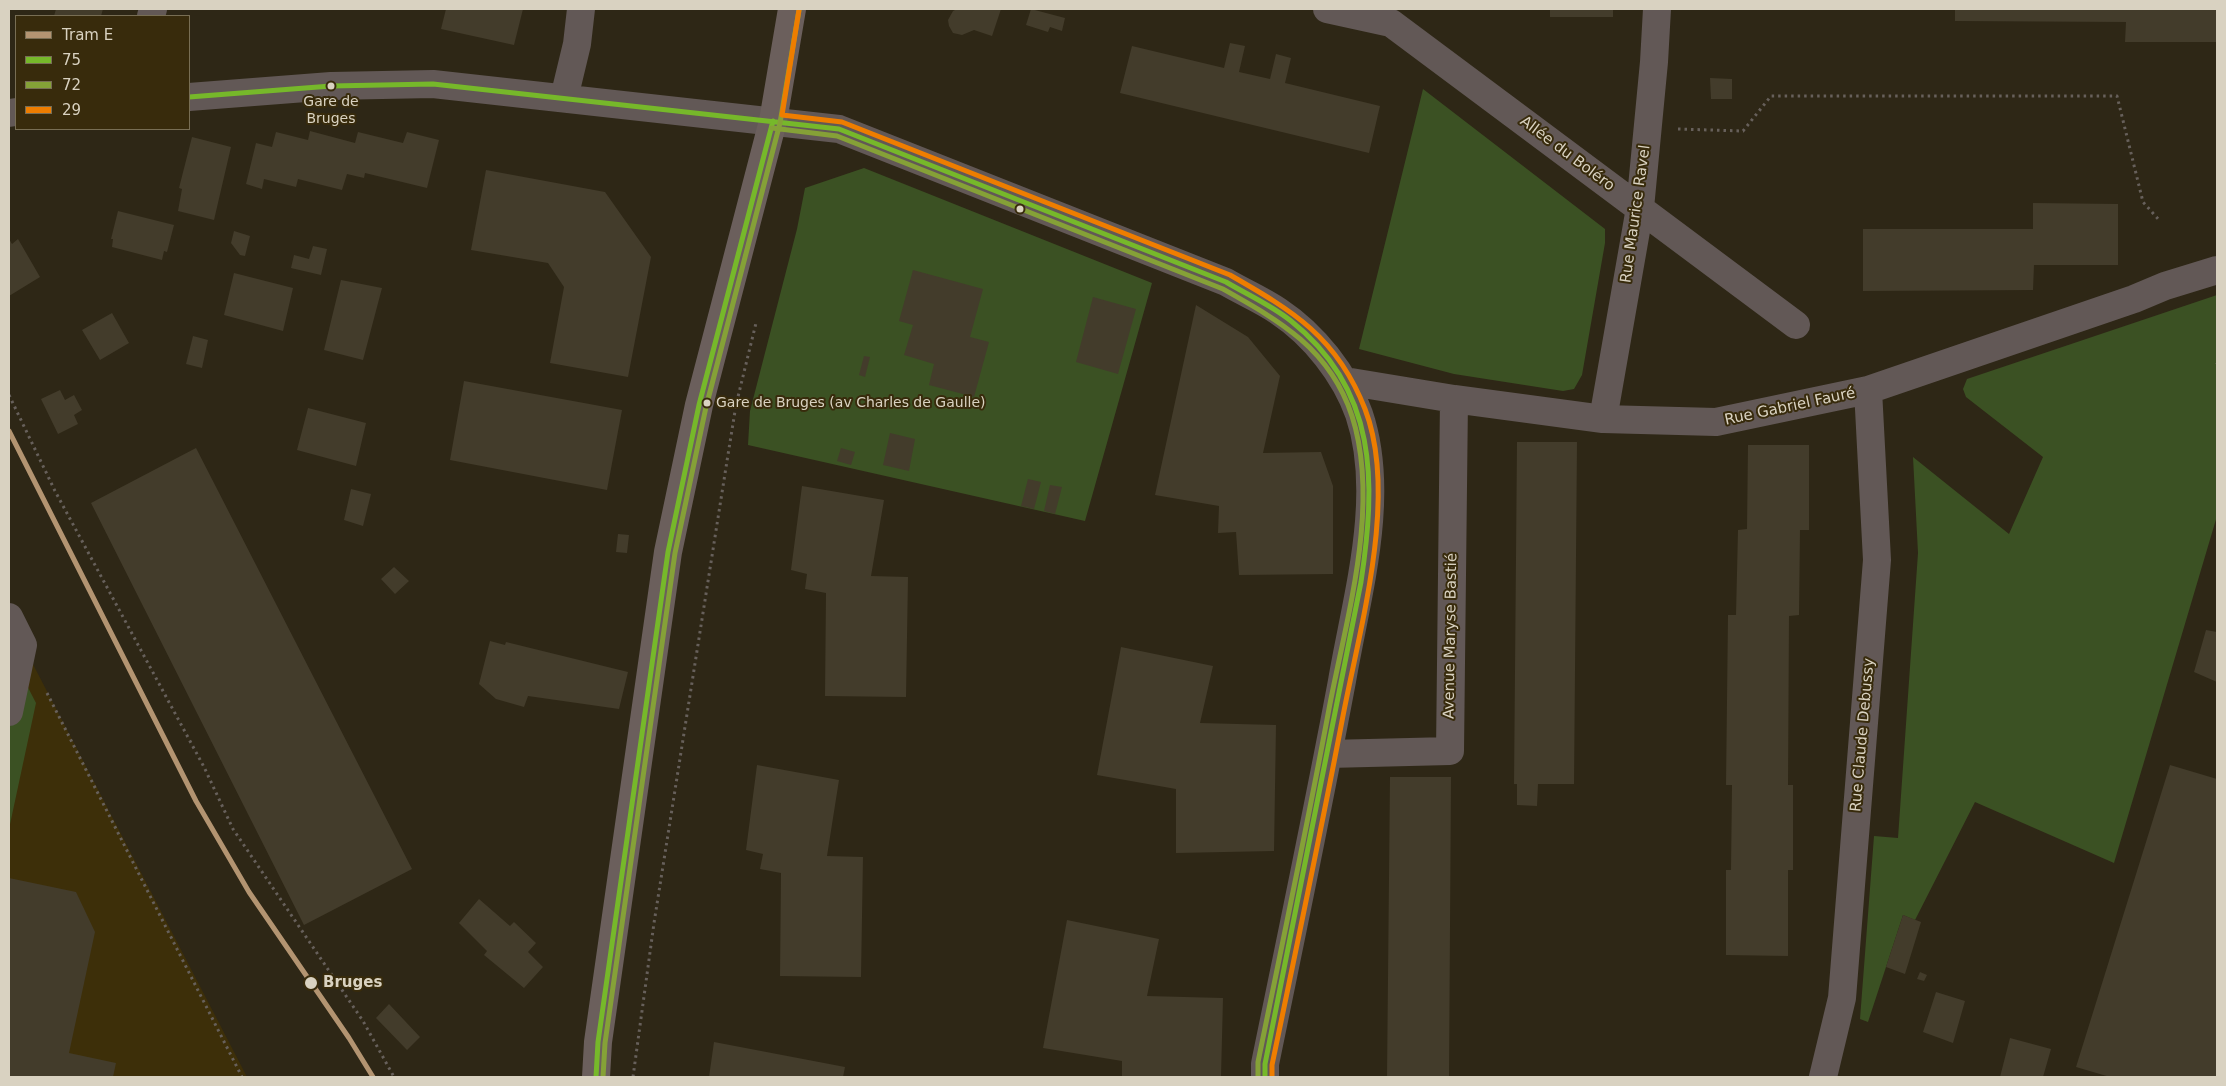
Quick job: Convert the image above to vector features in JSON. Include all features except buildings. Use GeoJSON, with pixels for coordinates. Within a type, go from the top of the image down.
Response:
{"type":"FeatureCollection","features":[{"type":"Feature","properties":{"kind":"main road"},"geometry":{"type":"LineString","coordinates":[[596,1077],[598,1042],[668,552],[699,405],[773,121],[792,9]]}},
{"type":"Feature","properties":{"kind":"street"},"geometry":{"type":"LineString","coordinates":[[564,98],[577,44],[581,9]]}},
{"type":"Feature","properties":{"kind":"street","name":"Allée du Boléro"},"geometry":{"type":"LineString","coordinates":[[1327,9],[1391,23],[1796,325]]}},
{"type":"Feature","properties":{"kind":"street","name":"Rue Maurice Ravel"},"geometry":{"type":"LineString","coordinates":[[1603,418],[1640,208],[1657,9]]}},
{"type":"Feature","properties":{"kind":"street"},"geometry":{"type":"LineString","coordinates":[[190,97],[331,86],[433,84],[839,129],[1226,282],[1279,312],[1312,340],[1344,380],[1359,414],[1368,449],[1370,506],[1364,558],[1328,754],[1265,1064],[1265,1077]]}},
{"type":"Feature","properties":{"kind":"street","name":"Rue Gabriel Fauré"},"geometry":{"type":"LineString","coordinates":[[1344,380],[1454,399],[1603,418],[1716,422],[1868,390],[2134,299],[2165,286],[2217,270]]}},
{"type":"Feature","properties":{"kind":"street","name":"Rue Claude Debussy"},"geometry":{"type":"LineString","coordinates":[[1823,1077],[1842,998],[1877,560],[1868,390]]}},
{"type":"Feature","properties":{"kind":"street","name":"Avenue Maryse Bastié"},"geometry":{"type":"LineString","coordinates":[[1328,754],[1450,751],[1454,399]]}},
{"type":"Feature","properties":{"kind":"street"},"geometry":{"type":"LineString","coordinates":[[9,617],[23,645],[9,712]]}},
{"type":"Feature","properties":{"kind":"path"},"geometry":{"type":"LineString","coordinates":[[1648,128],[1743,131],[1771,96],[2117,96],[2143,202],[2159,220]]}},
{"type":"Feature","properties":{"kind":"path"},"geometry":{"type":"LineString","coordinates":[[633,1077],[654,923],[728,452],[736,405],[757,319]]}},
{"type":"Feature","properties":{"kind":"path"},"geometry":{"type":"LineString","coordinates":[[9,395],[55,490],[204,767],[233,829],[363,1021],[394,1077]]}},
{"type":"Feature","properties":{"kind":"path"},"geometry":{"type":"LineString","coordinates":[[46,689],[242,1077]]}},
{"type":"Feature","properties":{"kind":"shaded area"},"geometry":{"type":"Polygon","coordinates":[[[23,645],[247,1077],[9,1077],[9,712],[23,645]]]}},
{"type":"Feature","properties":{"kind":"green space"},"geometry":{"type":"Polygon","coordinates":[[[1423,89],[1605,229],[1605,243],[1582,375],[1574,389],[1563,391],[1454,374],[1359,349],[1423,89]]]}},
{"type":"Feature","properties":{"kind":"green space"},"geometry":{"type":"Polygon","coordinates":[[[864,168],[1152,283],[1085,521],[748,445],[750,411],[797,229],[805,188],[864,168]]]}},
{"type":"Feature","properties":{"kind":"green space"},"geometry":{"type":"Polygon","coordinates":[[[2217,295],[2217,516],[2114,863],[1975,802],[1915,920],[1903,915],[1868,1022],[1860,1019],[1874,836],[1898,838],[1918,553],[1913,457],[2009,534],[2043,457],[1966,397],[1963,389],[1967,379],[2217,295]]]}},
{"type":"Feature","properties":{"kind":"green space"},"geometry":{"type":"Polygon","coordinates":[[[18,668],[36,703],[9,829],[9,711],[18,668]]]}},
{"type":"Feature","properties":{"kind":"tram line","name":"E"},"geometry":{"type":"LineString","coordinates":[[9,431],[196,801],[249,892],[349,1038],[373,1077]]}},
{"type":"Feature","properties":{"kind":"transit line","name":"72"},"geometry":{"type":"LineString","coordinates":[[603,1077],[605,1043],[675,553],[706,407],[780,123],[799,10]]}},
{"type":"Feature","properties":{"kind":"transit line","name":"29"},"geometry":{"type":"LineString","coordinates":[[799,10],[782,115],[842,122],[1230,275],[1274,301],[1311,328],[1327,344],[1354,384],[1365,409],[1374,444],[1378,482],[1373,564],[1358,646],[1272,1065],[1272,1077]]}},
{"type":"Feature","properties":{"kind":"transit line","name":"75"},"geometry":{"type":"LineString","coordinates":[[190,97],[331,86],[433,84],[839,129],[1226,282],[1291,321],[1320,348],[1341,377],[1355,408],[1364,440],[1368,474],[1369,509],[1361,582],[1265,1064],[1265,1077]]}},
{"type":"Feature","properties":{"kind":"transit line","name":"75"},"geometry":{"type":"LineString","coordinates":[[596,1077],[598,1042],[668,552],[699,405],[773,121]]}},
{"type":"Feature","properties":{"kind":"transit line","name":"72"},"geometry":{"type":"LineString","coordinates":[[772,128],[837,136],[1223,289],[1264,313],[1301,339],[1331,372],[1342,393],[1352,416],[1360,451],[1363,487],[1362,525],[1358,562],[1258,1062],[1258,1077]]}},
{"type":"Feature","properties":{"kind":"place","name":"Gare de Bruges"},"geometry":{"type":"Point","coordinates":[331,86]}},
{"type":"Feature","properties":{"kind":"place","name":"Gare de Bruges (av Charles de Gaulle)"},"geometry":{"type":"Point","coordinates":[707,403]}},
{"type":"Feature","properties":{"kind":"place","name":"Bruges"},"geometry":{"type":"Point","coordinates":[311,983]}}]}
